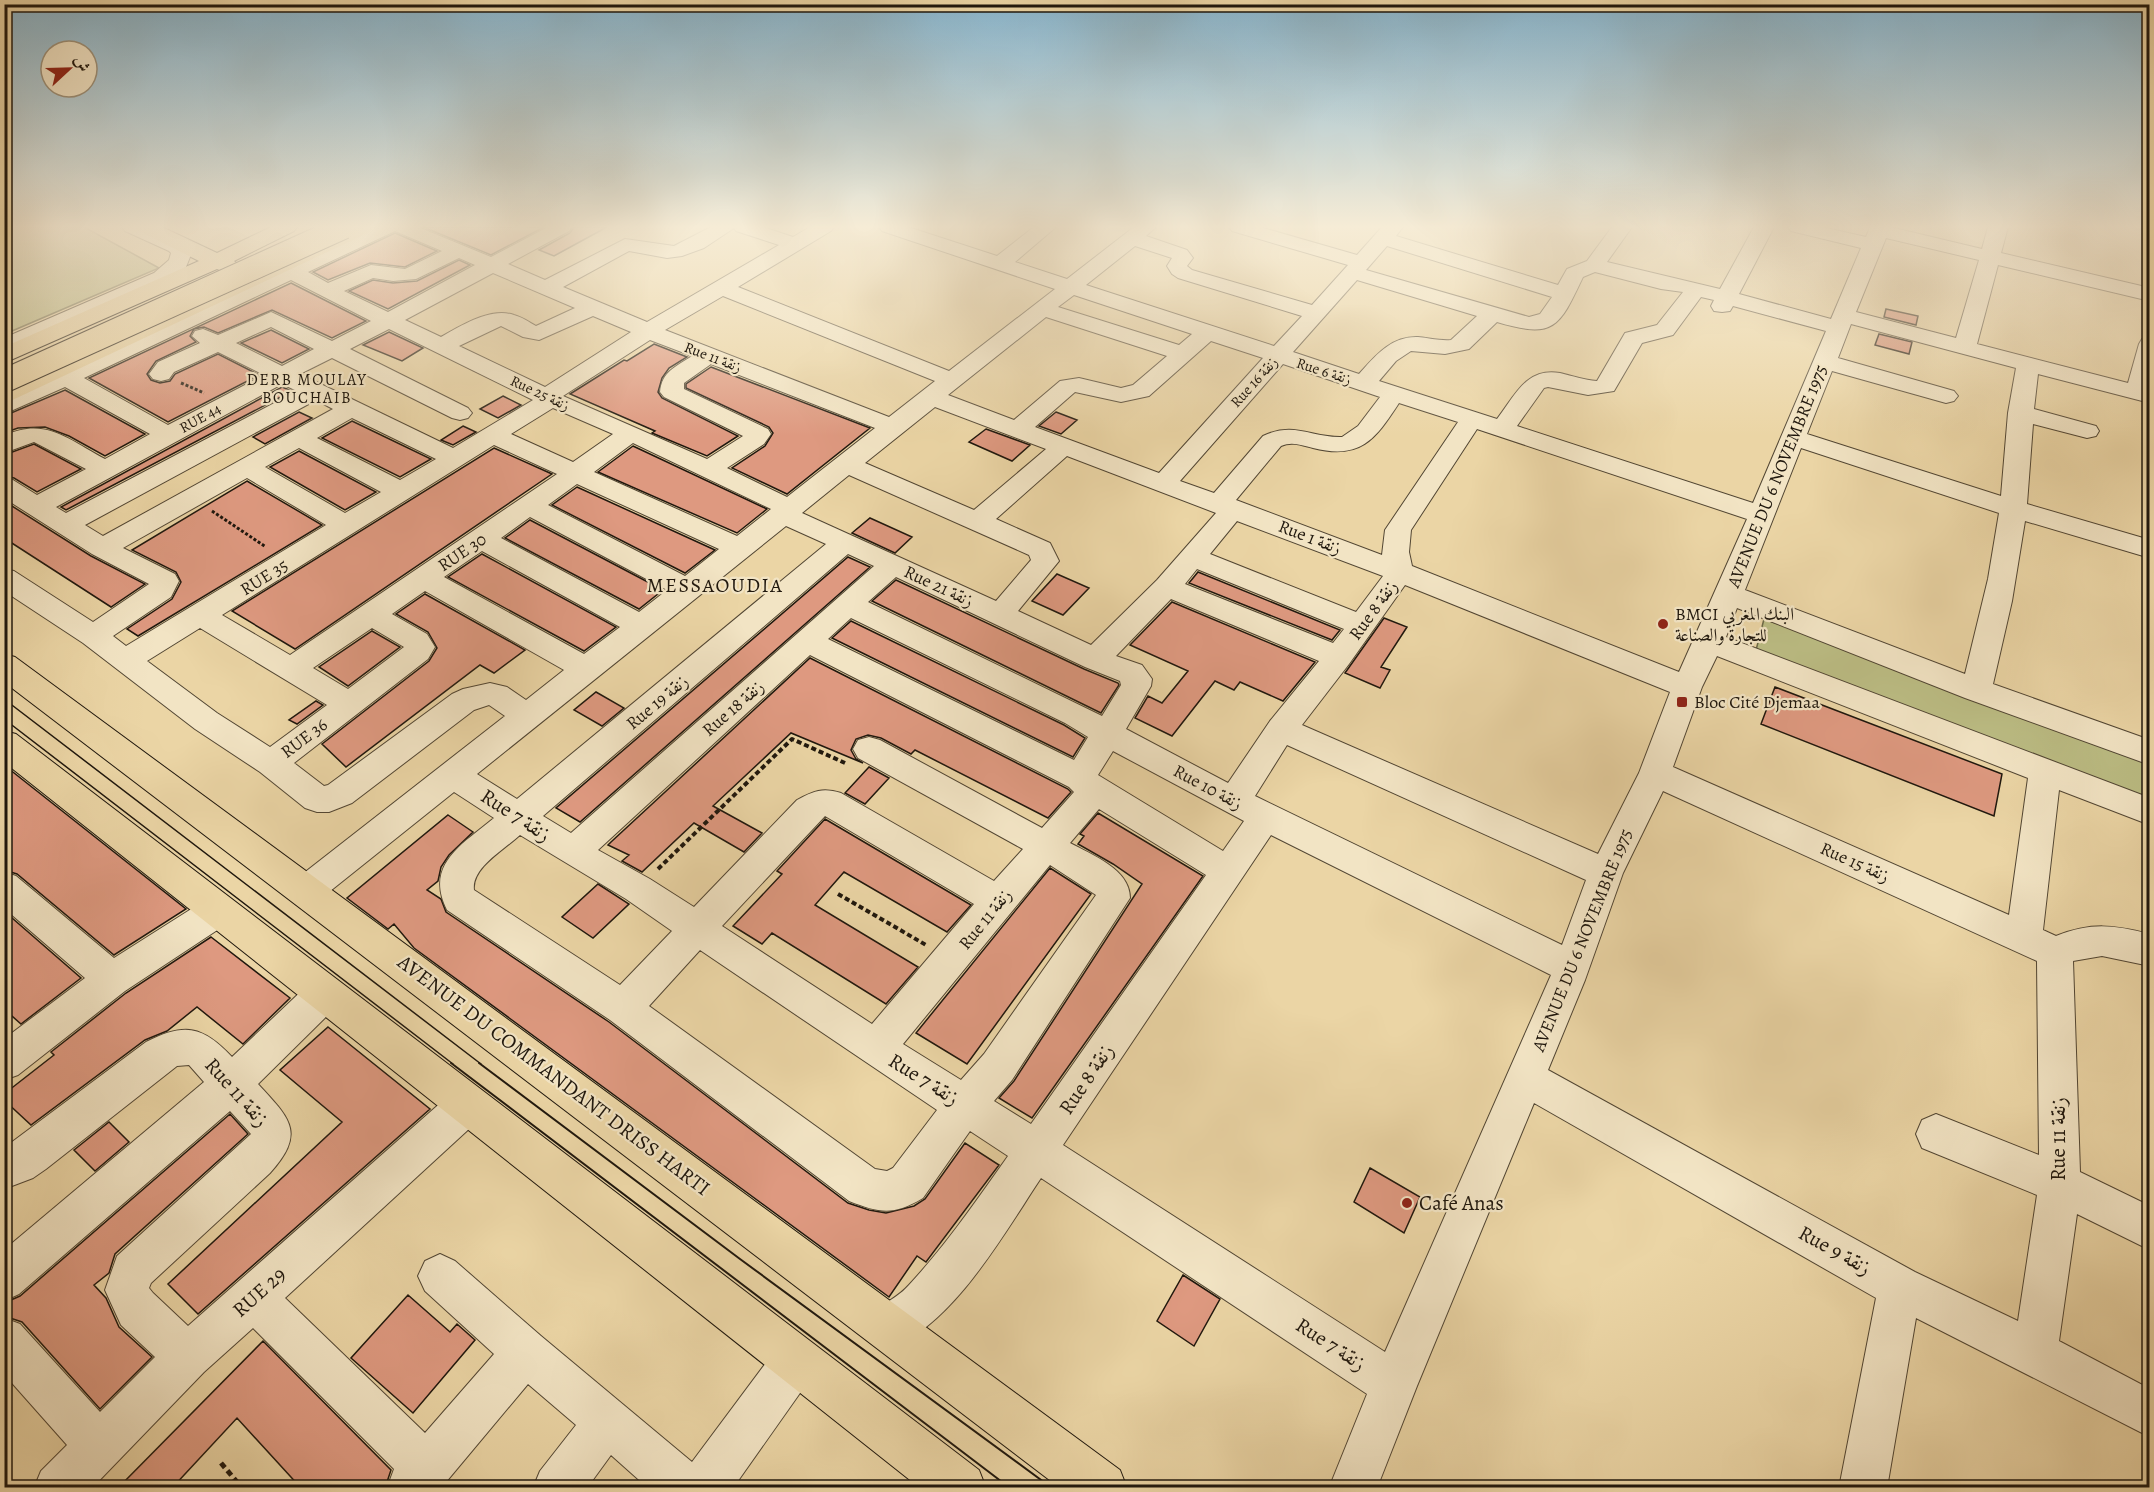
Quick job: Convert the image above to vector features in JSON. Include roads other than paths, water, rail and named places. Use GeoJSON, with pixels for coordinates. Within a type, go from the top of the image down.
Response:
{"type":"FeatureCollection","features":[{"type":"Feature","properties":{"kind":"main road"},"geometry":{"type":"LineString","coordinates":[[4,356],[136,297]]}},
{"type":"Feature","properties":{"kind":"main road"},"geometry":{"type":"LineString","coordinates":[[4,365],[156,297]]}},
{"type":"Feature","properties":{"kind":"main road"},"geometry":{"type":"LineString","coordinates":[[4,381],[190,297]]}},
{"type":"Feature","properties":{"kind":"main road"},"geometry":{"type":"LineString","coordinates":[[4,398],[225,297]]}},
{"type":"Feature","properties":{"kind":"main road","name":"AVENUE DU COMMANDANT DRISS HARTI"},"geometry":{"type":"LineString","coordinates":[[4,665],[1102,1488]]}},
{"type":"Feature","properties":{"kind":"main road"},"geometry":{"type":"LineString","coordinates":[[4,743],[961,1488]]}},
{"type":"Feature","properties":{"kind":"street"},"geometry":{"type":"LineString","coordinates":[[4,341],[106,297]]}},
{"type":"Feature","properties":{"kind":"street"},"geometry":{"type":"LineString","coordinates":[[4,346],[116,297]]}},
{"type":"Feature","properties":{"kind":"street"},"geometry":{"type":"LineString","coordinates":[[4,407],[181,324],[232,297]]}},
{"type":"Feature","properties":{"kind":"street","name":"Rue 25 زنقة"},"geometry":{"type":"LineString","coordinates":[[338,297],[549,398],[709,469],[786,511]]}},
{"type":"Feature","properties":{"kind":"street","name":"RUE 44"},"geometry":{"type":"LineString","coordinates":[[38,506],[226,403],[433,297]]}},
{"type":"Feature","properties":{"kind":"street","name":"Rue 11 زنقة"},"geometry":{"type":"LineString","coordinates":[[566,297],[648,332],[893,427]]}},
{"type":"Feature","properties":{"kind":"street"},"geometry":{"type":"LineString","coordinates":[[549,398],[648,332],[708,297]]}},
{"type":"Feature","properties":{"kind":"street"},"geometry":{"type":"LineString","coordinates":[[744,297],[952,380]]}},
{"type":"Feature","properties":{"kind":"street"},"geometry":{"type":"LineString","coordinates":[[307,890],[1058,297]]}},
{"type":"Feature","properties":{"kind":"street","name":"Rue 6 زنقة"},"geometry":{"type":"LineString","coordinates":[[1099,297],[1760,514]]}},
{"type":"Feature","properties":{"kind":"street"},"geometry":{"type":"LineString","coordinates":[[1261,297],[1316,313]]}},
{"type":"Feature","properties":{"kind":"street","name":"Rue 16 زنقة"},"geometry":{"type":"LineString","coordinates":[[1163,484],[1330,297]]}},
{"type":"Feature","properties":{"kind":"street"},"geometry":{"type":"LineString","coordinates":[[1444,297],[1528,324],[1544,321],[1563,297]]}},
{"type":"Feature","properties":{"kind":"street"},"geometry":{"type":"LineString","coordinates":[[1502,429],[1536,382],[1543,378],[1552,378],[1588,388],[1606,386],[1633,338],[1665,330],[1691,297]]}},
{"type":"Feature","properties":{"kind":"street"},"geometry":{"type":"LineString","coordinates":[[1706,297],[1835,336],[1946,396]]}},
{"type":"Feature","properties":{"kind":"street"},"geometry":{"type":"LineString","coordinates":[[1725,302],[1728,297]]}},
{"type":"Feature","properties":{"kind":"street","name":"AVENUE DU 6 NOVEMBRE 1975"},"geometry":{"type":"LineString","coordinates":[[1353,1488],[1394,1385],[1526,1078],[1606,873],[1655,773],[1687,687],[1708,642],[1851,297]]}},
{"type":"Feature","properties":{"kind":"street"},"geometry":{"type":"LineString","coordinates":[[1965,347],[1979,297]]}},
{"type":"Feature","properties":{"kind":"street"},"geometry":{"type":"LineString","coordinates":[[442,346],[494,321],[508,321],[533,333],[539,333],[592,308]]}},
{"type":"Feature","properties":{"kind":"street"},"geometry":{"type":"LineString","coordinates":[[1042,309],[1183,354]]}},
{"type":"Feature","properties":{"kind":"street"},"geometry":{"type":"LineString","coordinates":[[1364,383],[1396,350],[1414,343],[1454,347],[1461,344],[1493,313]]}},
{"type":"Feature","properties":{"kind":"street"},"geometry":{"type":"LineString","coordinates":[[161,374],[166,367],[262,321],[274,319],[460,412]]}},
{"type":"Feature","properties":{"kind":"street"},"geometry":{"type":"LineString","coordinates":[[181,324],[280,375],[456,459]]}},
{"type":"Feature","properties":{"kind":"street"},"geometry":{"type":"LineString","coordinates":[[1018,429],[1068,386],[1079,385],[1121,395],[1131,395],[1141,390],[1207,333]]}},
{"type":"Feature","properties":{"kind":"street"},"geometry":{"type":"LineString","coordinates":[[1835,336],[1965,347],[2143,394],[2150,344]]}},
{"type":"Feature","properties":{"kind":"street"},"geometry":{"type":"LineString","coordinates":[[709,355],[673,380],[672,392],[759,434],[755,439],[709,469]]}},
{"type":"Feature","properties":{"kind":"street"},"geometry":{"type":"LineString","coordinates":[[1976,690],[1999,604],[2013,509],[2020,413],[2028,364]]}},
{"type":"Feature","properties":{"kind":"street"},"geometry":{"type":"LineString","coordinates":[[66,378],[169,435]]}},
{"type":"Feature","properties":{"kind":"street"},"geometry":{"type":"LineString","coordinates":[[65,525],[315,391]]}},
{"type":"Feature","properties":{"kind":"street"},"geometry":{"type":"LineString","coordinates":[[1095,659],[1193,557],[1272,441],[1279,436],[1289,435],[1331,445],[1354,441],[1364,433],[1394,393]]}},
{"type":"Feature","properties":{"kind":"street","name":"Rue 1 زنقة"},"geometry":{"type":"LineString","coordinates":[[931,397],[1400,572],[1687,687]]}},
{"type":"Feature","properties":{"kind":"street","name":"RUE 35"},"geometry":{"type":"LineString","coordinates":[[126,660],[202,616],[494,436],[549,398]]}},
{"type":"Feature","properties":{"kind":"street"},"geometry":{"type":"LineString","coordinates":[[102,548],[352,408]]}},
{"type":"Feature","properties":{"kind":"street"},"geometry":{"type":"LineString","coordinates":[[2020,413],[2087,431]]}},
{"type":"Feature","properties":{"kind":"street","name":"Rue 8 زنقة"},"geometry":{"type":"LineString","coordinates":[[890,1327],[923,1303],[973,1242],[1228,871],[1281,729],[1339,657],[1400,572],[1395,552],[1398,530],[1472,419]]}},
{"type":"Feature","properties":{"kind":"street","name":"RUE 30"},"geometry":{"type":"LineString","coordinates":[[291,669],[482,539],[631,433]]}},
{"type":"Feature","properties":{"kind":"street"},"geometry":{"type":"LineString","coordinates":[[4,446],[24,436],[38,434],[106,469]]}},
{"type":"Feature","properties":{"kind":"street"},"geometry":{"type":"LineString","coordinates":[[494,436],[740,548]]}},
{"type":"Feature","properties":{"kind":"street"},"geometry":{"type":"LineString","coordinates":[[1792,437],[2013,509],[2150,549]]}},
{"type":"Feature","properties":{"kind":"street"},"geometry":{"type":"LineString","coordinates":[[299,438],[402,492]]}},
{"type":"Feature","properties":{"kind":"street"},"geometry":{"type":"LineString","coordinates":[[978,520],[1063,447]]}},
{"type":"Feature","properties":{"kind":"street"},"geometry":{"type":"LineString","coordinates":[[846,464],[1040,549],[1045,561],[1040,569],[999,614]]}},
{"type":"Feature","properties":{"kind":"street"},"geometry":{"type":"LineString","coordinates":[[247,467],[347,526]]}},
{"type":"Feature","properties":{"kind":"street"},"geometry":{"type":"LineString","coordinates":[[4,486],[102,548],[165,581],[161,590],[93,636]]}},
{"type":"Feature","properties":{"kind":"street"},"geometry":{"type":"LineString","coordinates":[[529,506],[688,589]]}},
{"type":"Feature","properties":{"kind":"street","name":"Rue 21 زنقة"},"geometry":{"type":"LineString","coordinates":[[786,511],[845,542],[1095,659],[1131,673],[1137,680],[1136,686],[1107,734]]}},
{"type":"Feature","properties":{"kind":"street"},"geometry":{"type":"LineString","coordinates":[[482,539],[641,626]]}},
{"type":"Feature","properties":{"kind":"street","name":"Rue 19 زنقة"},"geometry":{"type":"LineString","coordinates":[[623,1008],[459,899],[454,880],[468,860],[845,542]]}},
{"type":"Feature","properties":{"kind":"street"},"geometry":{"type":"LineString","coordinates":[[1193,557],[1361,625]]}},
{"type":"Feature","properties":{"kind":"street","name":"Rue 18 زنقة"},"geometry":{"type":"LineString","coordinates":[[573,852],[893,564]]}},
{"type":"Feature","properties":{"kind":"street"},"geometry":{"type":"LineString","coordinates":[[4,578],[93,636],[206,721],[270,763]]}},
{"type":"Feature","properties":{"kind":"street"},"geometry":{"type":"LineString","coordinates":[[423,578],[587,669]]}},
{"type":"Feature","properties":{"kind":"street"},"geometry":{"type":"LineString","coordinates":[[1167,586],[1339,657]]}},
{"type":"Feature","properties":{"kind":"street"},"geometry":{"type":"LineString","coordinates":[[1728,594],[1976,690],[2149,746]]}},
{"type":"Feature","properties":{"kind":"street","name":"Rue 10 زنقة"},"geometry":{"type":"LineString","coordinates":[[847,604],[1076,715],[1107,734],[1250,809],[1571,967]]}},
{"type":"Feature","properties":{"kind":"street","name":"RUE 36"},"geometry":{"type":"LineString","coordinates":[[370,614],[417,641],[420,647],[418,652],[270,763],[317,799],[329,799],[340,794],[463,702],[482,692],[496,694],[526,717]]}},
{"type":"Feature","properties":{"kind":"street"},"geometry":{"type":"LineString","coordinates":[[202,616],[350,704]]}},
{"type":"Feature","properties":{"kind":"street"},"geometry":{"type":"LineString","coordinates":[[809,642],[1087,784],[1228,871]]}},
{"type":"Feature","properties":{"kind":"street"},"geometry":{"type":"LineString","coordinates":[[1708,642],[2150,812]]}},
{"type":"Feature","properties":{"kind":"street"},"geometry":{"type":"LineString","coordinates":[[1281,729],[1606,873]]}},
{"type":"Feature","properties":{"kind":"street","name":"Rue 11 زنقة"},"geometry":{"type":"LineString","coordinates":[[876,1048],[1046,846],[1087,784],[1107,734]]}},
{"type":"Feature","properties":{"kind":"street"},"geometry":{"type":"LineString","coordinates":[[861,758],[1046,846],[1113,889],[1113,898],[998,1067],[965,1105],[908,1183],[895,1192],[881,1192],[864,1186],[623,1008],[809,809],[822,802],[829,802],[998,901]]}},
{"type":"Feature","properties":{"kind":"street","name":"Rue 15 زنقة"},"geometry":{"type":"LineString","coordinates":[[1655,773],[2053,944],[2112,940],[2150,950]]}},
{"type":"Feature","properties":{"kind":"street","name":"Rue 11 زنقة"},"geometry":{"type":"LineString","coordinates":[[2035,1353],[2060,1184],[2045,773]]}},
{"type":"Feature","properties":{"kind":"street","name":"Rue 7 زنقة"},"geometry":{"type":"LineString","coordinates":[[453,775],[573,852],[638,889],[876,1048],[1394,1385]]}},
{"type":"Feature","properties":{"kind":"street"},"geometry":{"type":"LineString","coordinates":[[4,886],[112,979]]}},
{"type":"Feature","properties":{"kind":"street"},"geometry":{"type":"LineString","coordinates":[[7,1057],[112,979],[219,910]]}},
{"type":"Feature","properties":{"kind":"street"},"geometry":{"type":"LineString","coordinates":[[4,1279],[231,1084],[325,993]]}},
{"type":"Feature","properties":{"kind":"street","name":"Rue 11 زنقة"},"geometry":{"type":"LineString","coordinates":[[4,1169],[19,1164],[160,1055],[174,1047],[188,1046],[200,1050],[271,1127],[273,1135],[269,1144],[256,1159],[132,1272],[127,1290],[137,1310],[188,1356]]}},
{"type":"Feature","properties":{"kind":"street","name":"Rue 9 زنقة"},"geometry":{"type":"LineString","coordinates":[[1526,1078],[1900,1287],[2035,1353],[2150,1414]]}},
{"type":"Feature","properties":{"kind":"street","name":"RUE 29"},"geometry":{"type":"LineString","coordinates":[[58,1488],[188,1356],[468,1104]]}},
{"type":"Feature","properties":{"kind":"street"},"geometry":{"type":"LineString","coordinates":[[1936,1134],[2060,1184],[2150,1229]]}},
{"type":"Feature","properties":{"kind":"street"},"geometry":{"type":"LineString","coordinates":[[440,1276],[525,1352],[686,1488]]}},
{"type":"Feature","properties":{"kind":"street"},"geometry":{"type":"LineString","coordinates":[[1863,1488],[1900,1287]]}},
{"type":"Feature","properties":{"kind":"street"},"geometry":{"type":"LineString","coordinates":[[253,1297],[411,1452],[418,1479]]}},
{"type":"Feature","properties":{"kind":"street"},"geometry":{"type":"LineString","coordinates":[[4,1340],[99,1446]]}},
{"type":"Feature","properties":{"kind":"street"},"geometry":{"type":"LineString","coordinates":[[418,1479],[525,1352]]}},
{"type":"Feature","properties":{"kind":"street"},"geometry":{"type":"LineString","coordinates":[[704,1488],[796,1359]]}},
{"type":"Feature","properties":{"kind":"street"},"geometry":{"type":"LineString","coordinates":[[557,1488],[608,1421]]}},
{"type":"Feature","properties":{"kind":"tram line"},"geometry":{"type":"LineString","coordinates":[[4,377],[180,297]]}},
{"type":"Feature","properties":{"kind":"tram line"},"geometry":{"type":"LineString","coordinates":[[4,699],[481,1064]]}},
{"type":"Feature","properties":{"kind":"tram line"},"geometry":{"type":"LineString","coordinates":[[4,719],[453,1064]]}},
{"type":"Feature","properties":{"kind":"tram line"},"geometry":{"type":"LineString","coordinates":[[451,1063],[1010,1488]]}},
{"type":"Feature","properties":{"kind":"tram line"},"geometry":{"type":"LineString","coordinates":[[479,1063],[740,1259],[1052,1488]]}},
{"type":"Feature","properties":{"kind":"place","name":"BMCI البنك المغربي للتجارة والصناعة"},"geometry":{"type":"Point","coordinates":[1663,624]}},
{"type":"Feature","properties":{"kind":"place","name":"Bloc Cité Djemaa"},"geometry":{"type":"Point","coordinates":[1682,702]}},
{"type":"Feature","properties":{"kind":"place","name":"Café Anas"},"geometry":{"type":"Point","coordinates":[1407,1203]}},
{"type":"Feature","properties":{"kind":"district","name":"DERB MOULAY BOUCHAIB"},"geometry":{"type":"Point","coordinates":[307,388]}},
{"type":"Feature","properties":{"kind":"district","name":"MESSAOUDIA"},"geometry":{"type":"Point","coordinates":[715,585]}}]}
